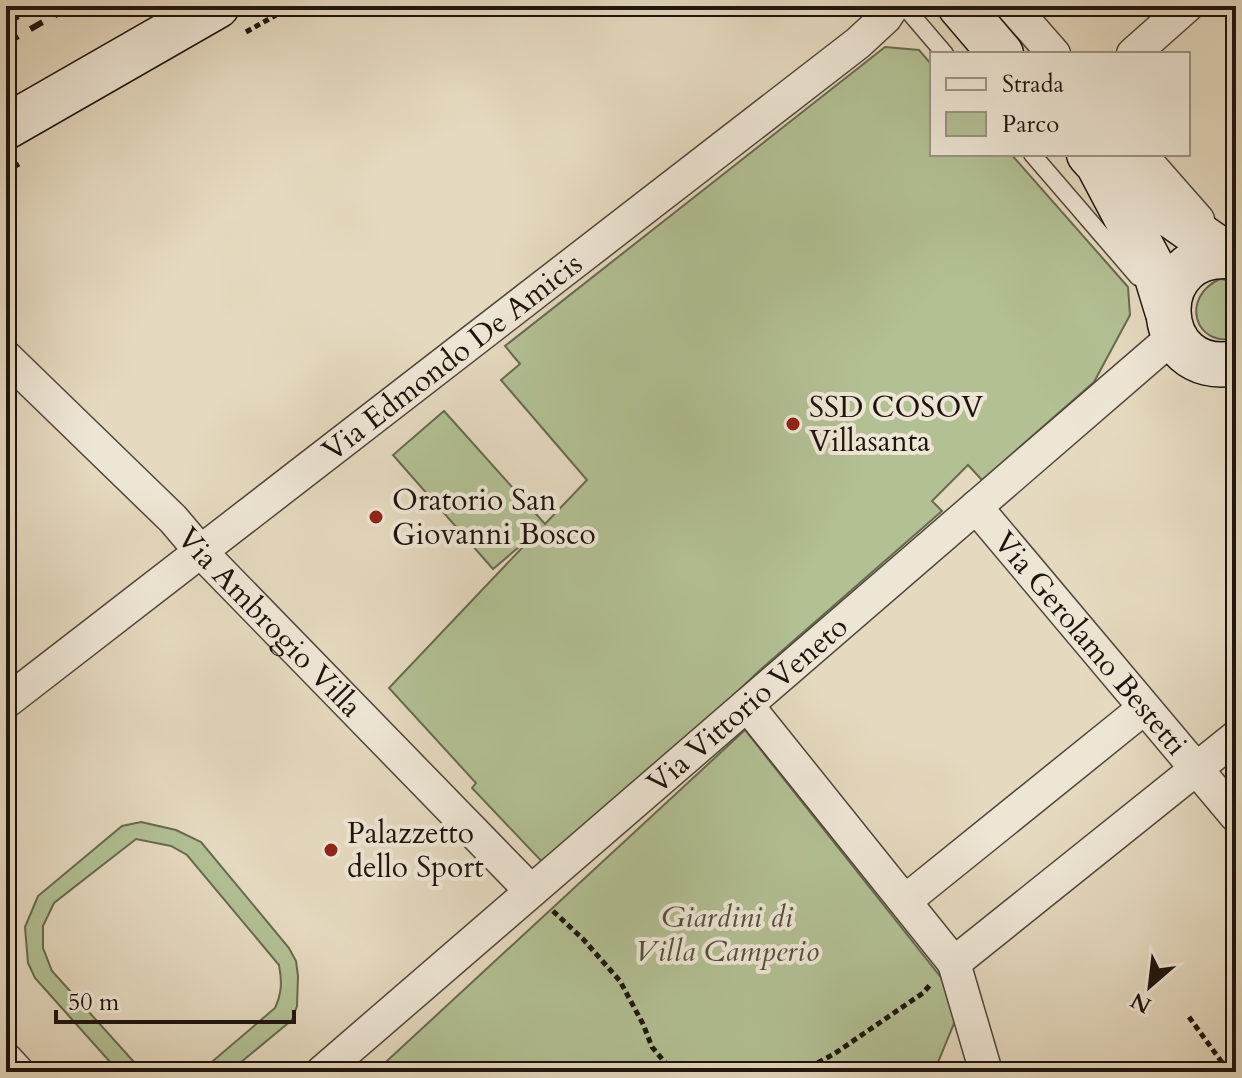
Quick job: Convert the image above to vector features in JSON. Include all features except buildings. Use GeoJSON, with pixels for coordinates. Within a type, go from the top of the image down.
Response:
{"type":"FeatureCollection","features":[{"type":"Feature","properties":{"kind":"street"},"geometry":{"type":"LineString","coordinates":[[6,127],[217,6]]}},
{"type":"Feature","properties":{"kind":"street","name":"Via Edmondo De Amicis"},"geometry":{"type":"LineString","coordinates":[[6,702],[858,43],[885,18],[893,6]]}},
{"type":"Feature","properties":{"kind":"street"},"geometry":{"type":"LineString","coordinates":[[960,6],[999,52]]}},
{"type":"Feature","properties":{"kind":"street"},"geometry":{"type":"LineString","coordinates":[[1012,6],[1052,52]]}},
{"type":"Feature","properties":{"kind":"street"},"geometry":{"type":"LineString","coordinates":[[1135,52],[1187,6]]}},
{"type":"Feature","properties":{"kind":"street"},"geometry":{"type":"LineString","coordinates":[[1142,156],[1232,256]]}},
{"type":"Feature","properties":{"kind":"street"},"geometry":{"type":"LineString","coordinates":[[1093,159],[1156,274],[1170,323],[1192,356],[1230,368]]}},
{"type":"Feature","properties":{"kind":"street"},"geometry":{"type":"LineString","coordinates":[[1093,159],[1232,256]]}},
{"type":"Feature","properties":{"kind":"street"},"geometry":{"type":"LineString","coordinates":[[1170,323],[1174,284],[1186,269],[1207,257],[1232,256]]}},
{"type":"Feature","properties":{"kind":"street","name":"Via Vittorio Veneto"},"geometry":{"type":"LineString","coordinates":[[322,1072],[976,507],[1170,323]]}},
{"type":"Feature","properties":{"kind":"street","name":"Via Ambrogio Villa"},"geometry":{"type":"LineString","coordinates":[[6,357],[173,519],[201,552],[531,891]]}},
{"type":"Feature","properties":{"kind":"street","name":"Via Gerolamo Bestetti"},"geometry":{"type":"LineString","coordinates":[[976,507],[1236,816]]}},
{"type":"Feature","properties":{"kind":"street"},"geometry":{"type":"LineString","coordinates":[[747,705],[954,963],[986,1072]]}},
{"type":"Feature","properties":{"kind":"street"},"geometry":{"type":"LineString","coordinates":[[905,901],[1143,709]]}},
{"type":"Feature","properties":{"kind":"street"},"geometry":{"type":"LineString","coordinates":[[954,963],[1236,737]]}},
{"type":"Feature","properties":{"kind":"street"},"geometry":{"type":"LineString","coordinates":[[6,1059],[18,1072]]}},
{"type":"Feature","properties":{"kind":"lane"},"geometry":{"type":"LineString","coordinates":[[904,6],[943,52]]}},
{"type":"Feature","properties":{"kind":"lane"},"geometry":{"type":"LineString","coordinates":[[1034,156],[1170,323]]}},
{"type":"Feature","properties":{"kind":"path"},"geometry":{"type":"LineString","coordinates":[[531,891],[583,939],[620,981],[652,1047],[673,1072]]}},
{"type":"Feature","properties":{"kind":"path"},"geometry":{"type":"LineString","coordinates":[[800,1072],[834,1054],[923,993],[938,974],[954,963]]}},
{"type":"Feature","properties":{"kind":"path"},"geometry":{"type":"LineString","coordinates":[[1189,1017],[1229,1072]]}},
{"type":"Feature","properties":{"kind":"green space","name":"SSD COSOV Villasanta"},"geometry":{"type":"Polygon","coordinates":[[[885,47],[919,50],[930,63],[930,156],[1013,156],[1128,287],[1130,315],[1094,382],[982,480],[968,465],[932,501],[942,511],[759,671],[550,870],[472,788],[476,783],[389,688],[539,530],[493,569],[393,455],[444,411],[545,524],[587,480],[501,380],[520,364],[505,346],[885,47]]]}},
{"type":"Feature","properties":{"kind":"green space"},"geometry":{"type":"Polygon","coordinates":[[[1220,279],[1236,281],[1236,338],[1210,336],[1197,319],[1196,308],[1200,297],[1207,287],[1220,279]]]}},
{"type":"Feature","properties":{"kind":"green space","name":"Giardini di Villa Camperio"},"geometry":{"type":"Polygon","coordinates":[[[745,730],[962,1004],[934,1072],[375,1072],[745,730]]]}},
{"type":"Feature","properties":{"kind":"green space"},"geometry":{"type":"Polygon","coordinates":[[[141,822],[176,830],[201,842],[289,948],[296,961],[297,1006],[292,1020],[229,1072],[200,1072],[275,1008],[281,987],[279,965],[187,855],[171,846],[136,839],[54,903],[43,926],[43,948],[52,971],[143,1072],[119,1072],[35,978],[28,963],[25,927],[38,896],[122,826],[141,822]]]}},
{"type":"Feature","properties":{"kind":"railway"},"geometry":{"type":"LineString","coordinates":[[6,23],[36,6]]}},
{"type":"Feature","properties":{"kind":"railway"},"geometry":{"type":"LineString","coordinates":[[6,43],[71,6]]}},
{"type":"Feature","properties":{"kind":"place","name":"SSD COSOV Villasanta"},"geometry":{"type":"Point","coordinates":[793,424]}},
{"type":"Feature","properties":{"kind":"place","name":"Oratorio San Giovanni Bosco"},"geometry":{"type":"Point","coordinates":[376,517]}},
{"type":"Feature","properties":{"kind":"place","name":"Palazzetto dello Sport"},"geometry":{"type":"Point","coordinates":[331,850]}}]}
